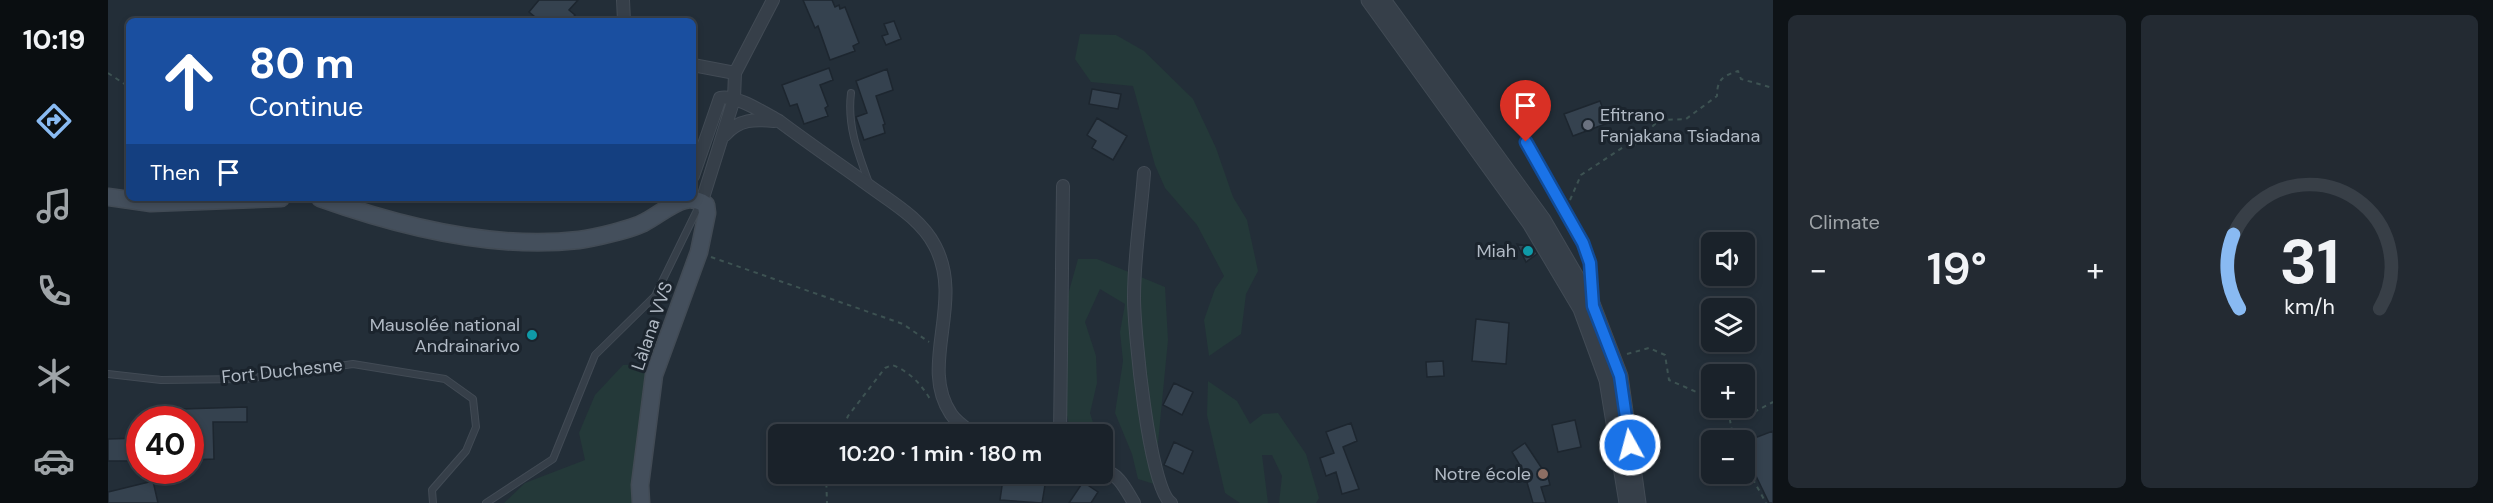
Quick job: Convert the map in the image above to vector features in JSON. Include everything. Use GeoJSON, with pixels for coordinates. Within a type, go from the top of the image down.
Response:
{"type":"FeatureCollection","features":[{"type":"Feature","properties":{"kind":"main road"},"geometry":{"type":"LineString","coordinates":[[108,197],[126,199]]}},
{"type":"Feature","properties":{"kind":"main road"},"geometry":{"type":"LineString","coordinates":[[137,201],[152,203],[204,201]]}},
{"type":"Feature","properties":{"kind":"main road"},"geometry":{"type":"LineString","coordinates":[[328,201],[362,213],[408,224],[478,238],[528,241],[580,240],[642,224],[689,201]]}},
{"type":"Feature","properties":{"kind":"main road","name":"Làlana VVS"},"geometry":{"type":"LineString","coordinates":[[641,503],[640,485],[654,375],[699,252],[707,213],[706,205],[694,201]]}},
{"type":"Feature","properties":{"kind":"street"},"geometry":{"type":"LineString","coordinates":[[623,0],[624,18]]}},
{"type":"Feature","properties":{"kind":"street"},"geometry":{"type":"LineString","coordinates":[[696,190],[722,138],[734,99],[735,73],[773,0]]}},
{"type":"Feature","properties":{"kind":"street"},"geometry":{"type":"LineString","coordinates":[[1369,0],[1530,223],[1581,309],[1607,380],[1627,503]]}},
{"type":"Feature","properties":{"kind":"street"},"geometry":{"type":"LineString","coordinates":[[1383,0],[1543,220],[1593,306],[1620,376],[1638,503]]}},
{"type":"Feature","properties":{"kind":"street"},"geometry":{"type":"LineString","coordinates":[[696,66],[735,73]]}},
{"type":"Feature","properties":{"kind":"street"},"geometry":{"type":"LineString","coordinates":[[696,167],[720,98],[727,96],[779,121],[916,220],[934,243],[942,261],[947,293],[938,370],[941,396],[952,416],[962,424]]}},
{"type":"Feature","properties":{"kind":"street"},"geometry":{"type":"LineString","coordinates":[[722,138],[739,123],[757,120],[779,121]]}},
{"type":"Feature","properties":{"kind":"street"},"geometry":{"type":"LineString","coordinates":[[1144,173],[1134,297],[1152,459],[1166,499],[1172,503]]}},
{"type":"Feature","properties":{"kind":"street"},"geometry":{"type":"LineString","coordinates":[[1060,424],[1063,186]]}},
{"type":"Feature","properties":{"kind":"street"},"geometry":{"type":"LineString","coordinates":[[1113,475],[1120,480],[1134,503]]}},
{"type":"Feature","properties":{"kind":"lane"},"geometry":{"type":"LineString","coordinates":[[851,93],[849,111],[852,136],[870,187]]}},
{"type":"Feature","properties":{"kind":"lane"},"geometry":{"type":"LineString","coordinates":[[1526,142],[1583,243],[1590,263],[1593,306]]}},
{"type":"Feature","properties":{"kind":"lane"},"geometry":{"type":"LineString","coordinates":[[486,503],[553,459],[595,355],[655,296],[691,201]]}},
{"type":"Feature","properties":{"kind":"lane","name":"Fort Duchesne"},"geometry":{"type":"LineString","coordinates":[[108,374],[161,380],[245,379],[353,364],[445,379],[473,399],[476,427],[466,451],[432,490],[432,503]]}},
{"type":"Feature","properties":{"kind":"path"},"geometry":{"type":"LineString","coordinates":[[1565,211],[1581,175],[1625,146],[1642,143],[1646,133],[1655,124],[1663,120],[1686,119],[1717,96],[1719,80],[1724,75],[1738,71],[1741,79],[1773,88]]}},
{"type":"Feature","properties":{"kind":"path"},"geometry":{"type":"LineString","coordinates":[[108,73],[126,85]]}},
{"type":"Feature","properties":{"kind":"path"},"geometry":{"type":"LineString","coordinates":[[699,252],[903,324],[934,346]]}},
{"type":"Feature","properties":{"kind":"path"},"geometry":{"type":"LineString","coordinates":[[1612,357],[1649,348],[1665,355],[1669,381],[1701,394]]}},
{"type":"Feature","properties":{"kind":"path"},"geometry":{"type":"LineString","coordinates":[[845,424],[848,416],[885,368],[892,364],[922,386],[932,402]]}},
{"type":"Feature","properties":{"kind":"path"},"geometry":{"type":"LineString","coordinates":[[1755,411],[1773,402]]}},
{"type":"Feature","properties":{"kind":"path"},"geometry":{"type":"LineString","coordinates":[[826,484],[826,503]]}},
{"type":"Feature","properties":{"kind":"path"},"geometry":{"type":"LineString","coordinates":[[1755,484],[1766,503]]}},
{"type":"Feature","properties":{"kind":"green space"},"geometry":{"type":"Polygon","coordinates":[[[1080,34],[1116,35],[1144,51],[1193,99],[1216,148],[1233,197],[1247,220],[1258,271],[1246,294],[1241,334],[1209,356],[1204,320],[1215,289],[1224,276],[1197,225],[1165,188],[1155,165],[1133,86],[1091,82],[1075,59],[1080,34]]]}},
{"type":"Feature","properties":{"kind":"green space"},"geometry":{"type":"Polygon","coordinates":[[[1078,259],[1097,259],[1165,287],[1168,340],[1154,484],[1138,479],[1132,454],[1115,413],[1123,361],[1120,332],[1125,304],[1100,289],[1085,322],[1096,356],[1097,383],[1090,413],[1094,424],[1069,424],[1063,395],[1067,349],[1064,309],[1078,259]]]}},
{"type":"Feature","properties":{"kind":"green space"},"geometry":{"type":"Polygon","coordinates":[[[651,364],[635,503],[504,503],[525,483],[585,460],[579,433],[595,395],[623,365],[651,364]]]}},
{"type":"Feature","properties":{"kind":"green space"},"geometry":{"type":"Polygon","coordinates":[[[1208,381],[1237,401],[1250,424],[1263,414],[1278,413],[1306,454],[1319,498],[1316,503],[1279,503],[1282,476],[1272,455],[1262,455],[1268,503],[1240,503],[1225,493],[1207,415],[1208,381]]]}},
{"type":"Feature","properties":{"kind":"building"},"geometry":{"type":"Polygon","coordinates":[[[539,0],[578,0],[569,10],[575,15],[572,18],[536,18],[529,12],[539,0]]]}},
{"type":"Feature","properties":{"kind":"building"},"geometry":{"type":"Polygon","coordinates":[[[803,0],[832,0],[835,7],[839,5],[840,9],[845,7],[859,43],[853,46],[855,51],[830,60],[818,26],[815,28],[803,0]]]}},
{"type":"Feature","properties":{"kind":"building"},"geometry":{"type":"Polygon","coordinates":[[[894,21],[901,39],[886,45],[882,36],[888,34],[884,24],[894,21]]]}},
{"type":"Feature","properties":{"kind":"building"},"geometry":{"type":"Polygon","coordinates":[[[829,68],[833,80],[820,85],[828,106],[825,108],[828,116],[804,124],[797,104],[790,106],[782,85],[829,68]]]}},
{"type":"Feature","properties":{"kind":"building"},"geometry":{"type":"Polygon","coordinates":[[[887,69],[893,90],[876,96],[885,124],[883,125],[885,133],[864,140],[856,117],[867,113],[856,81],[887,69]]]}},
{"type":"Feature","properties":{"kind":"building"},"geometry":{"type":"Polygon","coordinates":[[[1092,89],[1121,94],[1118,109],[1089,104],[1092,89]]]}},
{"type":"Feature","properties":{"kind":"building"},"geometry":{"type":"Polygon","coordinates":[[[1600,101],[1608,123],[1573,136],[1564,114],[1600,101]]]}},
{"type":"Feature","properties":{"kind":"building"},"geometry":{"type":"Polygon","coordinates":[[[1097,118],[1127,136],[1113,160],[1092,148],[1096,141],[1087,135],[1097,118]]]}},
{"type":"Feature","properties":{"kind":"building","name":"Miah"},"geometry":{"type":"Polygon","coordinates":[[[1517,244],[1533,247],[1537,254],[1526,262],[1517,244]]]}},
{"type":"Feature","properties":{"kind":"building"},"geometry":{"type":"Polygon","coordinates":[[[1476,319],[1509,323],[1506,364],[1472,361],[1476,319]]]}},
{"type":"Feature","properties":{"kind":"building"},"geometry":{"type":"Polygon","coordinates":[[[1443,361],[1444,376],[1427,377],[1426,362],[1443,361]]]}},
{"type":"Feature","properties":{"kind":"building"},"geometry":{"type":"Polygon","coordinates":[[[1174,383],[1193,392],[1182,415],[1163,405],[1174,383]]]}},
{"type":"Feature","properties":{"kind":"building"},"geometry":{"type":"Polygon","coordinates":[[[247,407],[247,422],[213,422],[214,459],[204,459],[204,408],[247,407]]]}},
{"type":"Feature","properties":{"kind":"building"},"geometry":{"type":"Polygon","coordinates":[[[1575,420],[1581,447],[1558,452],[1552,425],[1575,420]]]}},
{"type":"Feature","properties":{"kind":"building"},"geometry":{"type":"Polygon","coordinates":[[[1351,423],[1357,441],[1343,447],[1359,489],[1342,494],[1336,472],[1326,476],[1320,458],[1334,453],[1326,432],[1351,423]]]}},
{"type":"Feature","properties":{"kind":"building"},"geometry":{"type":"Polygon","coordinates":[[[1773,431],[1773,503],[1769,503],[1755,474],[1755,438],[1773,431]]]}},
{"type":"Feature","properties":{"kind":"building"},"geometry":{"type":"Polygon","coordinates":[[[126,438],[126,461],[108,461],[108,439],[126,438]]]}},
{"type":"Feature","properties":{"kind":"building"},"geometry":{"type":"Polygon","coordinates":[[[1174,442],[1193,451],[1183,474],[1164,465],[1174,442]]]}},
{"type":"Feature","properties":{"kind":"building"},"geometry":{"type":"Polygon","coordinates":[[[1525,443],[1543,470],[1546,469],[1550,485],[1541,487],[1546,503],[1533,503],[1524,472],[1512,452],[1525,443]]]}},
{"type":"Feature","properties":{"kind":"building"},"geometry":{"type":"Polygon","coordinates":[[[141,484],[154,484],[158,503],[108,503],[108,492],[141,484]]]}},
{"type":"Feature","properties":{"kind":"building"},"geometry":{"type":"Polygon","coordinates":[[[1002,484],[1045,485],[1042,503],[1000,500],[1002,484]]]}},
{"type":"Feature","properties":{"kind":"building"},"geometry":{"type":"Polygon","coordinates":[[[1082,484],[1086,484],[1098,492],[1091,503],[1069,503],[1082,484]]]}},
{"type":"Feature","properties":{"kind":"place","name":"Efitrano Fanjakana Tsiadana"},"geometry":{"type":"Point","coordinates":[1588,125]}},
{"type":"Feature","properties":{"kind":"place","name":"Miah"},"geometry":{"type":"Point","coordinates":[1528,251]}},
{"type":"Feature","properties":{"kind":"place","name":"Mausolée national Andrainarivo"},"geometry":{"type":"Point","coordinates":[532,335]}},
{"type":"Feature","properties":{"kind":"place","name":"Notre école"},"geometry":{"type":"Point","coordinates":[1543,474]}},
{"type":"Feature","properties":{"kind":"route"},"geometry":{"type":"LineString","coordinates":[[1526,142],[1583,243],[1590,263],[1593,306],[1620,376],[1630,445]]}}]}
